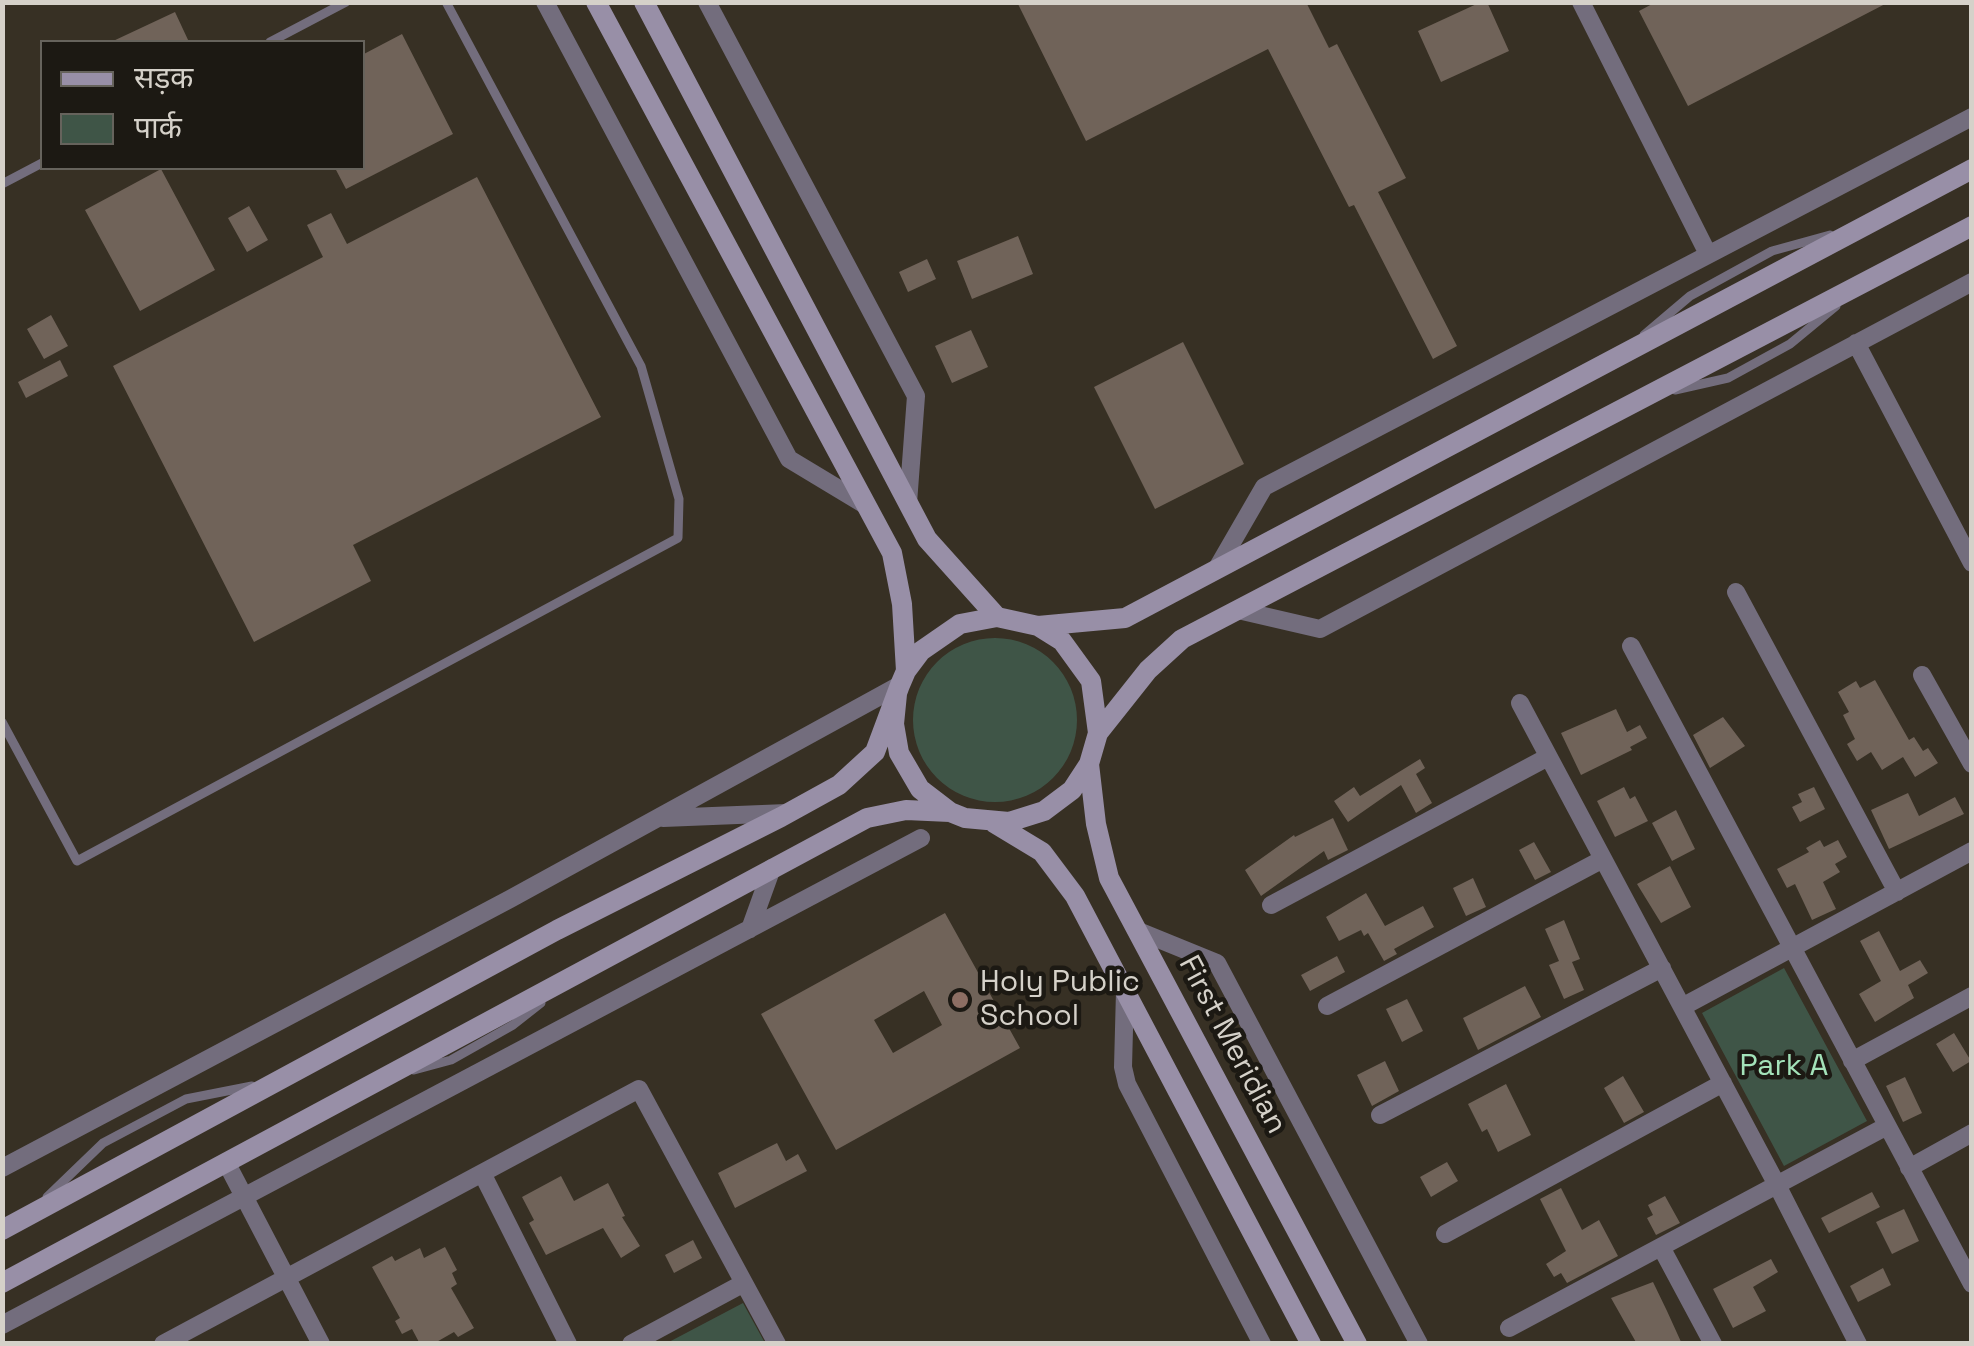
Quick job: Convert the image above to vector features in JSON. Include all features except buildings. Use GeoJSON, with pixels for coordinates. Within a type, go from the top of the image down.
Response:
{"type":"FeatureCollection","features":[{"type":"Feature","properties":{"kind":"street"},"geometry":{"type":"LineString","coordinates":[[545,2],[788,459],[868,507]]}},
{"type":"Feature","properties":{"kind":"street"},"geometry":{"type":"LineString","coordinates":[[596,2],[892,552],[902,604],[901,683],[894,724],[899,753],[920,789],[950,812]]}},
{"type":"Feature","properties":{"kind":"street"},"geometry":{"type":"LineString","coordinates":[[644,2],[926,539],[997,617]]}},
{"type":"Feature","properties":{"kind":"street"},"geometry":{"type":"LineString","coordinates":[[707,2],[916,396],[908,503]]}},
{"type":"Feature","properties":{"kind":"street"},"geometry":{"type":"LineString","coordinates":[[1581,2],[1708,254]]}},
{"type":"Feature","properties":{"kind":"street"},"geometry":{"type":"LineString","coordinates":[[1216,570],[1264,486],[1972,116]]}},
{"type":"Feature","properties":{"kind":"street"},"geometry":{"type":"LineString","coordinates":[[2,1230],[557,930],[838,785],[875,752],[901,683],[921,651],[960,624],[997,617],[1038,626],[1124,618],[1972,169]]}},
{"type":"Feature","properties":{"kind":"street"},"geometry":{"type":"LineString","coordinates":[[994,823],[1044,811],[1072,790],[1089,764],[1098,733],[1148,670],[1182,639],[1972,226]]}},
{"type":"Feature","properties":{"kind":"street"},"geometry":{"type":"LineString","coordinates":[[1238,610],[1320,629],[1972,282]]}},
{"type":"Feature","properties":{"kind":"street"},"geometry":{"type":"LineString","coordinates":[[1856,343],[1972,563]]}},
{"type":"Feature","properties":{"kind":"street"},"geometry":{"type":"LineString","coordinates":[[1736,592],[1897,892]]}},
{"type":"Feature","properties":{"kind":"street"},"geometry":{"type":"LineString","coordinates":[[1038,626],[1062,641],[1091,681],[1098,733]]}},
{"type":"Feature","properties":{"kind":"street"},"geometry":{"type":"LineString","coordinates":[[1631,646],[1970,1279]]}},
{"type":"Feature","properties":{"kind":"street"},"geometry":{"type":"LineString","coordinates":[[1922,675],[1972,764]]}},
{"type":"Feature","properties":{"kind":"street"},"geometry":{"type":"LineString","coordinates":[[2,1168],[658,818],[901,683]]}},
{"type":"Feature","properties":{"kind":"street"},"geometry":{"type":"LineString","coordinates":[[1520,703],[1858,1344]]}},
{"type":"Feature","properties":{"kind":"street"},"geometry":{"type":"LineString","coordinates":[[1270,905],[1548,757]]}},
{"type":"Feature","properties":{"kind":"street","name":"First Meridian"},"geometry":{"type":"LineString","coordinates":[[1089,764],[1096,824],[1109,878],[1357,1344]]}},
{"type":"Feature","properties":{"kind":"street"},"geometry":{"type":"LineString","coordinates":[[2,1283],[867,818],[906,810],[950,812],[994,823],[1042,852],[1075,896],[1311,1344]]}},
{"type":"Feature","properties":{"kind":"street"},"geometry":{"type":"LineString","coordinates":[[658,818],[788,813]]}},
{"type":"Feature","properties":{"kind":"street"},"geometry":{"type":"LineString","coordinates":[[2,1325],[922,838]]}},
{"type":"Feature","properties":{"kind":"street"},"geometry":{"type":"LineString","coordinates":[[1682,1007],[1972,851]]}},
{"type":"Feature","properties":{"kind":"street"},"geometry":{"type":"LineString","coordinates":[[1326,1006],[1603,859]]}},
{"type":"Feature","properties":{"kind":"street"},"geometry":{"type":"LineString","coordinates":[[750,929],[772,868]]}},
{"type":"Feature","properties":{"kind":"street"},"geometry":{"type":"LineString","coordinates":[[1136,930],[1217,962],[1419,1344]]}},
{"type":"Feature","properties":{"kind":"street"},"geometry":{"type":"LineString","coordinates":[[1380,1114],[1662,968]]}},
{"type":"Feature","properties":{"kind":"street"},"geometry":{"type":"LineString","coordinates":[[1125,990],[1122,1067],[1126,1084],[1262,1344]]}},
{"type":"Feature","properties":{"kind":"street"},"geometry":{"type":"LineString","coordinates":[[1852,1061],[1972,996]]}},
{"type":"Feature","properties":{"kind":"street"},"geometry":{"type":"LineString","coordinates":[[1445,1234],[1723,1082]]}},
{"type":"Feature","properties":{"kind":"street"},"geometry":{"type":"LineString","coordinates":[[163,1344],[639,1090],[777,1344]]}},
{"type":"Feature","properties":{"kind":"street"},"geometry":{"type":"LineString","coordinates":[[1509,1328],[1887,1126]]}},
{"type":"Feature","properties":{"kind":"street"},"geometry":{"type":"LineString","coordinates":[[1910,1168],[1972,1133]]}},
{"type":"Feature","properties":{"kind":"street"},"geometry":{"type":"LineString","coordinates":[[226,1162],[321,1344]]}},
{"type":"Feature","properties":{"kind":"street"},"geometry":{"type":"LineString","coordinates":[[482,1173],[568,1344]]}},
{"type":"Feature","properties":{"kind":"street"},"geometry":{"type":"LineString","coordinates":[[1662,1247],[1714,1344]]}},
{"type":"Feature","properties":{"kind":"street"},"geometry":{"type":"LineString","coordinates":[[630,1344],[744,1283]]}},
{"type":"Feature","properties":{"kind":"lane"},"geometry":{"type":"LineString","coordinates":[[274,40],[346,2]]}},
{"type":"Feature","properties":{"kind":"lane"},"geometry":{"type":"LineString","coordinates":[[2,722],[77,861],[678,538],[679,499],[641,366],[446,2]]}},
{"type":"Feature","properties":{"kind":"lane"},"geometry":{"type":"LineString","coordinates":[[2,184],[40,164]]}},
{"type":"Feature","properties":{"kind":"green space"},"geometry":{"type":"Polygon","coordinates":[[[995,638],[1026,644],[1053,662],[1071,689],[1077,720],[1071,751],[1053,778],[1026,796],[995,802],[964,796],[937,778],[919,751],[913,720],[919,689],[937,662],[964,644],[995,638]]]}},
{"type":"Feature","properties":{"kind":"green space","name":"Park A"},"geometry":{"type":"Polygon","coordinates":[[[1784,968],[1867,1121],[1784,1166],[1702,1013],[1784,968]]]}},
{"type":"Feature","properties":{"kind":"green space"},"geometry":{"type":"Polygon","coordinates":[[[743,1303],[765,1343],[667,1343],[743,1303]]]}},
{"type":"Feature","properties":{"kind":"place","name":"Holy Public School"},"geometry":{"type":"Point","coordinates":[960,1000]}}]}
